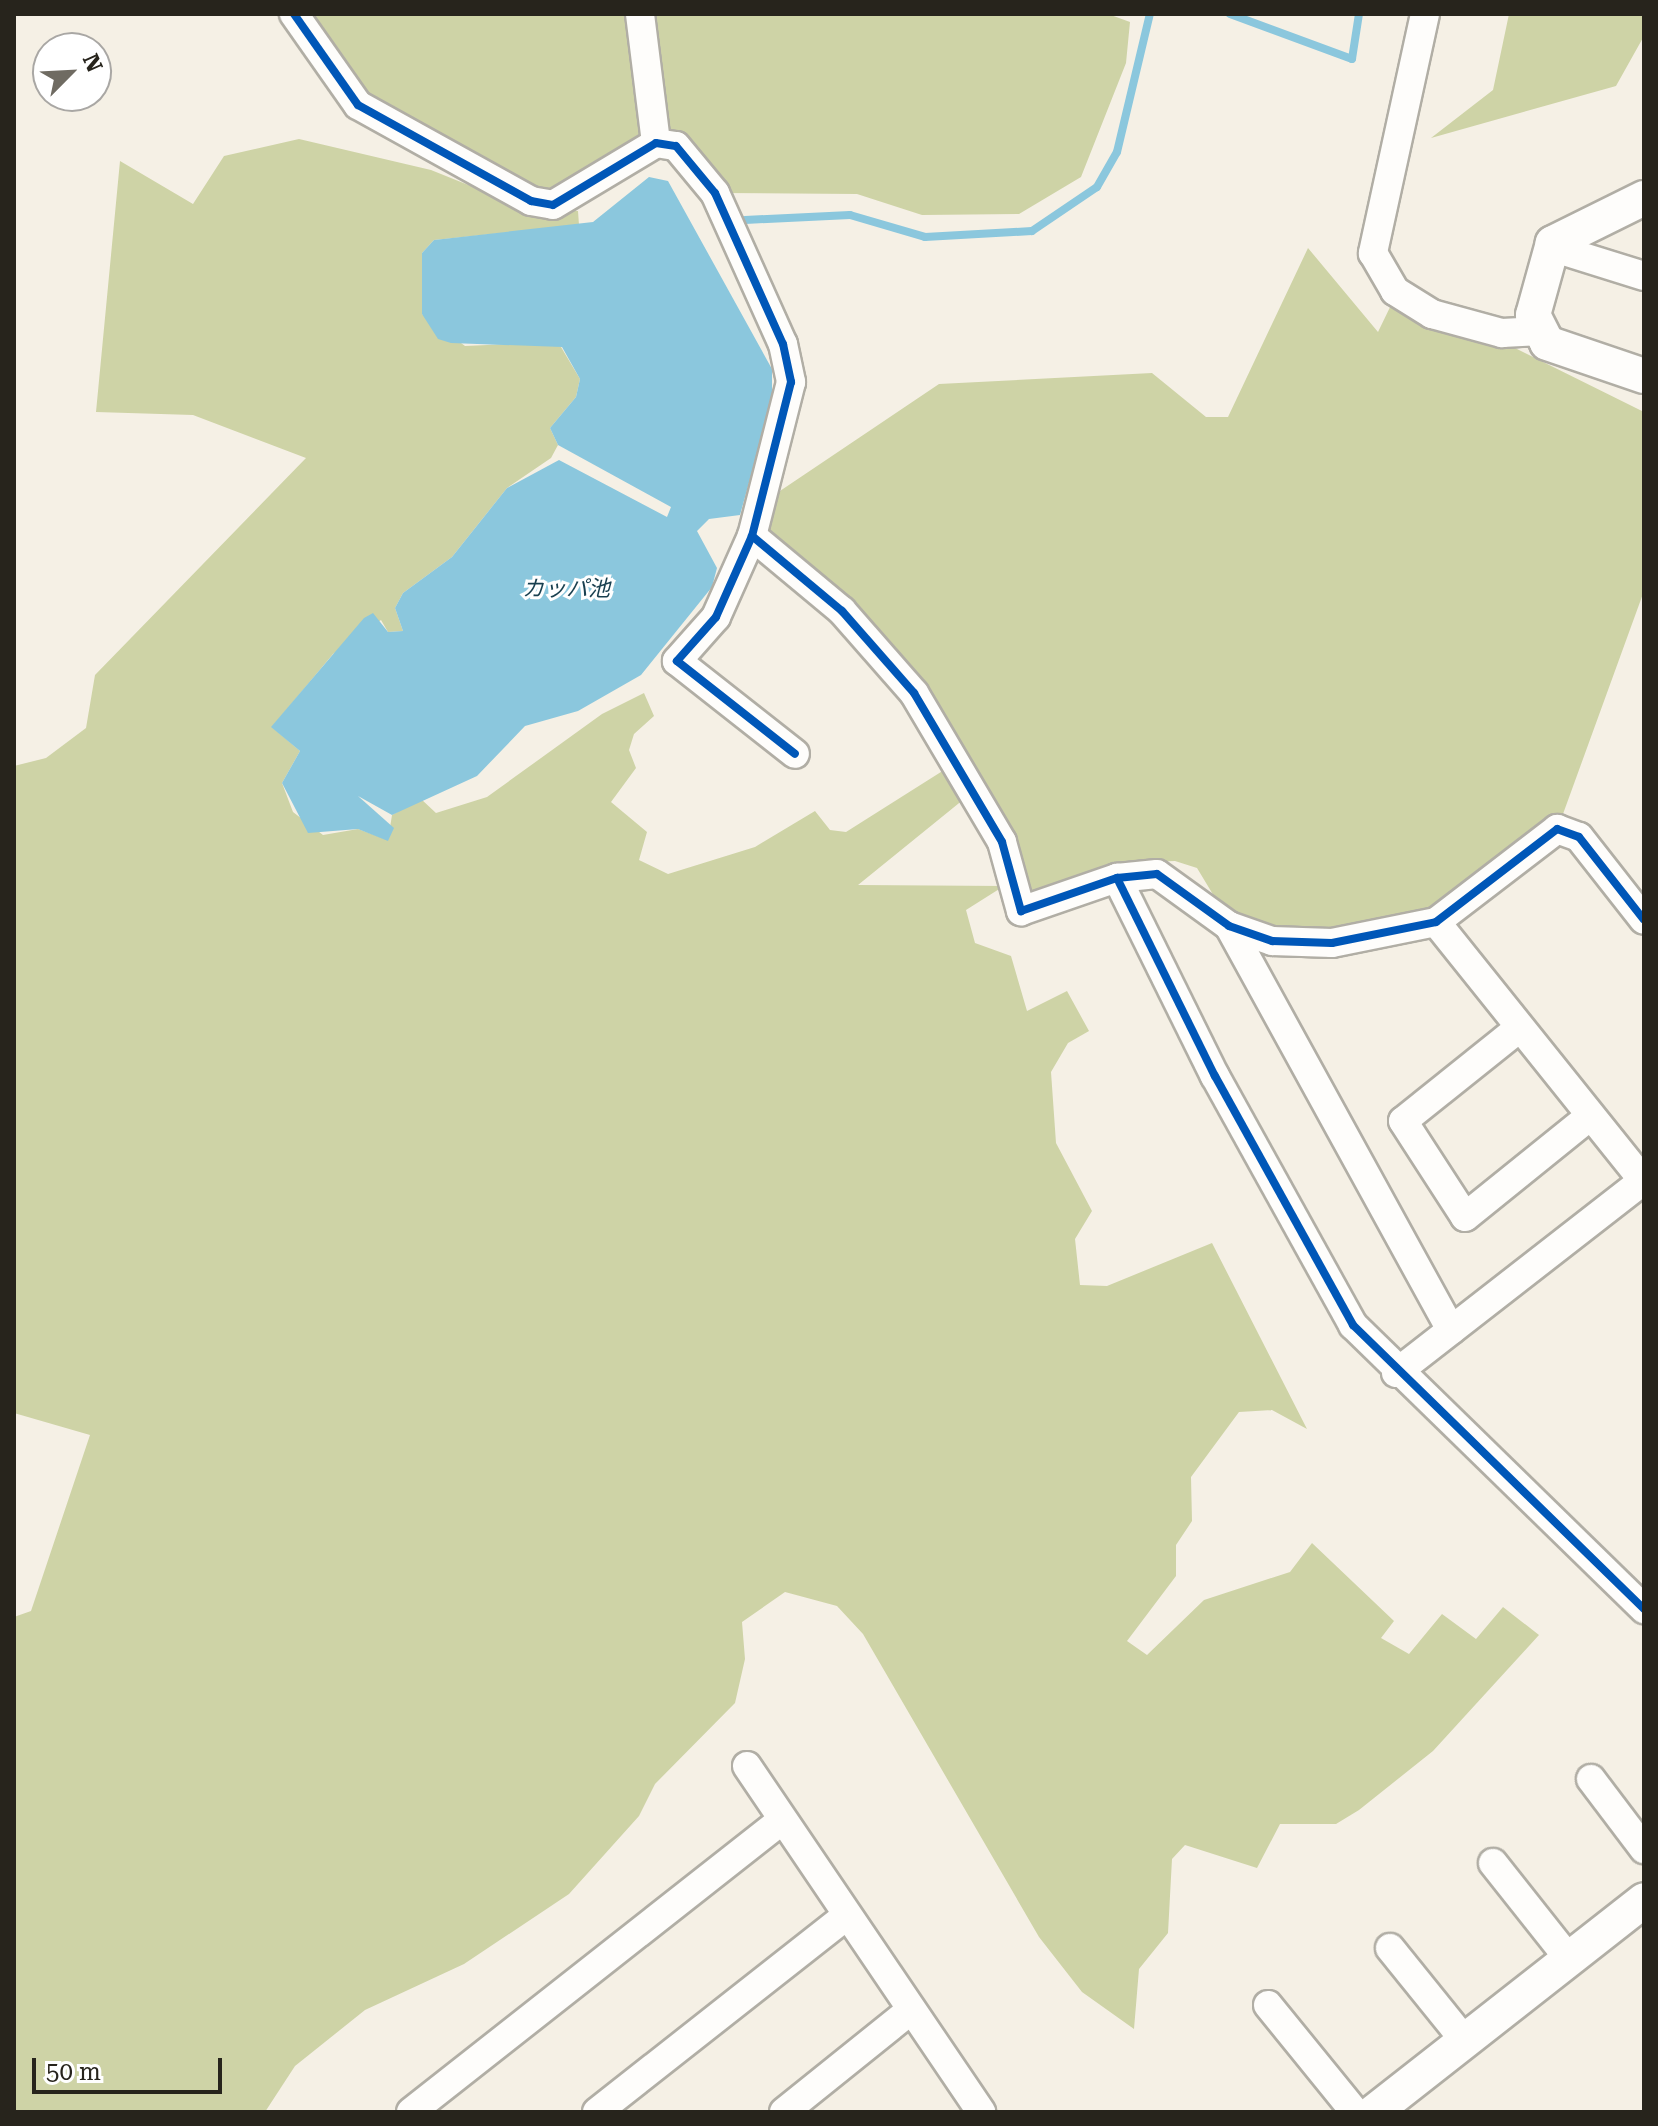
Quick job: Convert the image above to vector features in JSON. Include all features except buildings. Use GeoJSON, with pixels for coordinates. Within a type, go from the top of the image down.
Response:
{"type":"FeatureCollection","features":[{"type":"Feature","properties":{"kind":"street"},"geometry":{"type":"LineString","coordinates":[[294,14],[358,105],[531,201],[553,205],[656,143],[676,146],[715,193],[789,364],[789,403],[752,536],[720,609],[677,661],[795,754]]}},
{"type":"Feature","properties":{"kind":"street"},"geometry":{"type":"LineString","coordinates":[[640,14],[656,143]]}},
{"type":"Feature","properties":{"kind":"street"},"geometry":{"type":"LineString","coordinates":[[1425,14],[1373,253],[1395,291],[1432,314],[1502,333],[1536,331],[1562,350],[1644,376]]}},
{"type":"Feature","properties":{"kind":"street"},"geometry":{"type":"LineString","coordinates":[[1536,331],[1533,315],[1551,247],[1562,233],[1644,198]]}},
{"type":"Feature","properties":{"kind":"street"},"geometry":{"type":"LineString","coordinates":[[1551,247],[1644,276]]}},
{"type":"Feature","properties":{"kind":"street"},"geometry":{"type":"LineString","coordinates":[[752,536],[842,611],[914,693],[1002,842],[1021,911],[1117,878],[1157,874],[1229,926],[1272,941],[1332,943],[1436,922],[1557,829],[1579,837],[1644,920]]}},
{"type":"Feature","properties":{"kind":"street"},"geometry":{"type":"LineString","coordinates":[[1117,878],[1215,1076],[1353,1325],[1396,1373],[1644,1609]]}},
{"type":"Feature","properties":{"kind":"street"},"geometry":{"type":"LineString","coordinates":[[1396,1373],[1644,1180],[1518,1029],[1436,922]]}},
{"type":"Feature","properties":{"kind":"street"},"geometry":{"type":"LineString","coordinates":[[1229,926],[1451,1330]]}},
{"type":"Feature","properties":{"kind":"street"},"geometry":{"type":"LineString","coordinates":[[1518,1029],[1403,1121],[1465,1217],[1590,1116]]}},
{"type":"Feature","properties":{"kind":"street"},"geometry":{"type":"LineString","coordinates":[[747,1766],[780,1822],[978,2111]]}},
{"type":"Feature","properties":{"kind":"street"},"geometry":{"type":"LineString","coordinates":[[1591,1779],[1644,1849]]}},
{"type":"Feature","properties":{"kind":"street"},"geometry":{"type":"LineString","coordinates":[[411,2112],[780,1822]]}},
{"type":"Feature","properties":{"kind":"street"},"geometry":{"type":"LineString","coordinates":[[1493,1863],[1569,1959]]}},
{"type":"Feature","properties":{"kind":"street"},"geometry":{"type":"LineString","coordinates":[[1374,2112],[1644,1900]]}},
{"type":"Feature","properties":{"kind":"street"},"geometry":{"type":"LineString","coordinates":[[597,2112],[846,1916]]}},
{"type":"Feature","properties":{"kind":"street"},"geometry":{"type":"LineString","coordinates":[[1390,1948],[1465,2041]]}},
{"type":"Feature","properties":{"kind":"street"},"geometry":{"type":"LineString","coordinates":[[1268,2005],[1355,2112]]}},
{"type":"Feature","properties":{"kind":"street"},"geometry":{"type":"LineString","coordinates":[[784,2112],[911,2010]]}},
{"type":"Feature","properties":{"kind":"green space"},"geometry":{"type":"Polygon","coordinates":[[[298,14],[1108,14],[1130,22],[1126,63],[1081,177],[1019,214],[922,215],[857,194],[723,193],[675,147],[553,200],[359,105],[298,14]]]}},
{"type":"Feature","properties":{"kind":"green space"},"geometry":{"type":"Polygon","coordinates":[[[1509,14],[1644,14],[1644,36],[1616,86],[1431,138],[1493,90],[1509,14]]]}},
{"type":"Feature","properties":{"kind":"green space"},"geometry":{"type":"Polygon","coordinates":[[[299,139],[431,170],[528,209],[578,211],[579,225],[434,240],[422,253],[422,314],[465,346],[550,342],[561,347],[580,379],[576,397],[550,428],[558,445],[551,458],[507,488],[452,557],[403,593],[395,608],[403,631],[388,632],[381,620],[333,654],[272,727],[300,751],[282,783],[293,812],[323,835],[358,829],[388,840],[392,815],[421,799],[436,813],[487,797],[602,714],[644,693],[654,716],[634,734],[629,750],[636,768],[611,802],[647,832],[639,860],[668,874],[755,847],[815,811],[830,830],[846,832],[952,765],[969,795],[858,885],[1004,886],[966,910],[975,943],[1011,956],[1027,1011],[1067,991],[1089,1031],[1068,1043],[1051,1072],[1056,1143],[1092,1211],[1075,1239],[1080,1285],[1107,1286],[1212,1243],[1307,1429],[1272,1410],[1239,1412],[1191,1477],[1192,1521],[1176,1545],[1176,1576],[1127,1641],[1147,1655],[1204,1600],[1290,1572],[1312,1543],[1394,1621],[1381,1638],[1409,1654],[1442,1614],[1476,1639],[1503,1607],[1539,1635],[1433,1751],[1359,1810],[1336,1824],[1280,1824],[1257,1868],[1185,1845],[1172,1859],[1168,1933],[1139,1969],[1134,2029],[1082,1992],[1039,1937],[863,1634],[837,1606],[785,1592],[742,1622],[745,1659],[735,1703],[655,1784],[639,1816],[569,1894],[464,1964],[365,2010],[295,2066],[265,2112],[14,2112],[14,1617],[31,1611],[90,1435],[14,1413],[14,766],[46,758],[86,728],[95,675],[306,458],[193,415],[96,412],[120,161],[193,204],[224,156],[299,139]]]}},
{"type":"Feature","properties":{"kind":"green space"},"geometry":{"type":"Polygon","coordinates":[[[1308,248],[1378,332],[1393,301],[1505,343],[1644,412],[1644,591],[1559,825],[1432,913],[1290,937],[1223,911],[1197,868],[1175,861],[1148,862],[1028,898],[964,753],[763,529],[774,495],[939,384],[1152,373],[1206,417],[1228,417],[1308,248]]]}},
{"type":"Feature","properties":{"kind":"water","name":"カッパ池"},"geometry":{"type":"Polygon","coordinates":[[[649,177],[668,181],[772,369],[772,400],[740,515],[709,519],[697,531],[717,568],[712,587],[641,675],[578,711],[525,726],[477,776],[392,815],[358,796],[394,828],[388,841],[358,829],[308,833],[282,783],[300,751],[271,727],[364,618],[373,613],[388,632],[403,631],[395,608],[403,593],[452,557],[507,488],[559,460],[667,517],[671,507],[558,445],[550,428],[576,397],[580,379],[562,347],[451,343],[438,339],[422,314],[422,253],[434,240],[593,222],[649,177]]]}},
{"type":"Feature","properties":{"kind":"waterway"},"geometry":{"type":"LineString","coordinates":[[745,220],[850,215],[925,237],[1032,231],[1097,187],[1117,152],[1150,14]]}},
{"type":"Feature","properties":{"kind":"waterway"},"geometry":{"type":"LineString","coordinates":[[1230,14],[1352,59],[1359,14]]}},
{"type":"Feature","properties":{"kind":"cycle path"},"geometry":{"type":"LineString","coordinates":[[294,14],[358,105],[531,201],[553,205],[656,143],[676,146],[715,193],[783,344],[791,382],[752,536],[716,617],[677,661],[795,754]]}},
{"type":"Feature","properties":{"kind":"cycle path"},"geometry":{"type":"LineString","coordinates":[[752,536],[842,611],[914,693],[1002,842],[1021,911],[1117,878],[1157,874],[1229,926],[1272,941],[1332,943],[1436,922],[1557,829],[1579,837],[1644,920]]}},
{"type":"Feature","properties":{"kind":"cycle path"},"geometry":{"type":"LineString","coordinates":[[1117,878],[1215,1076],[1353,1325],[1644,1609]]}}]}
